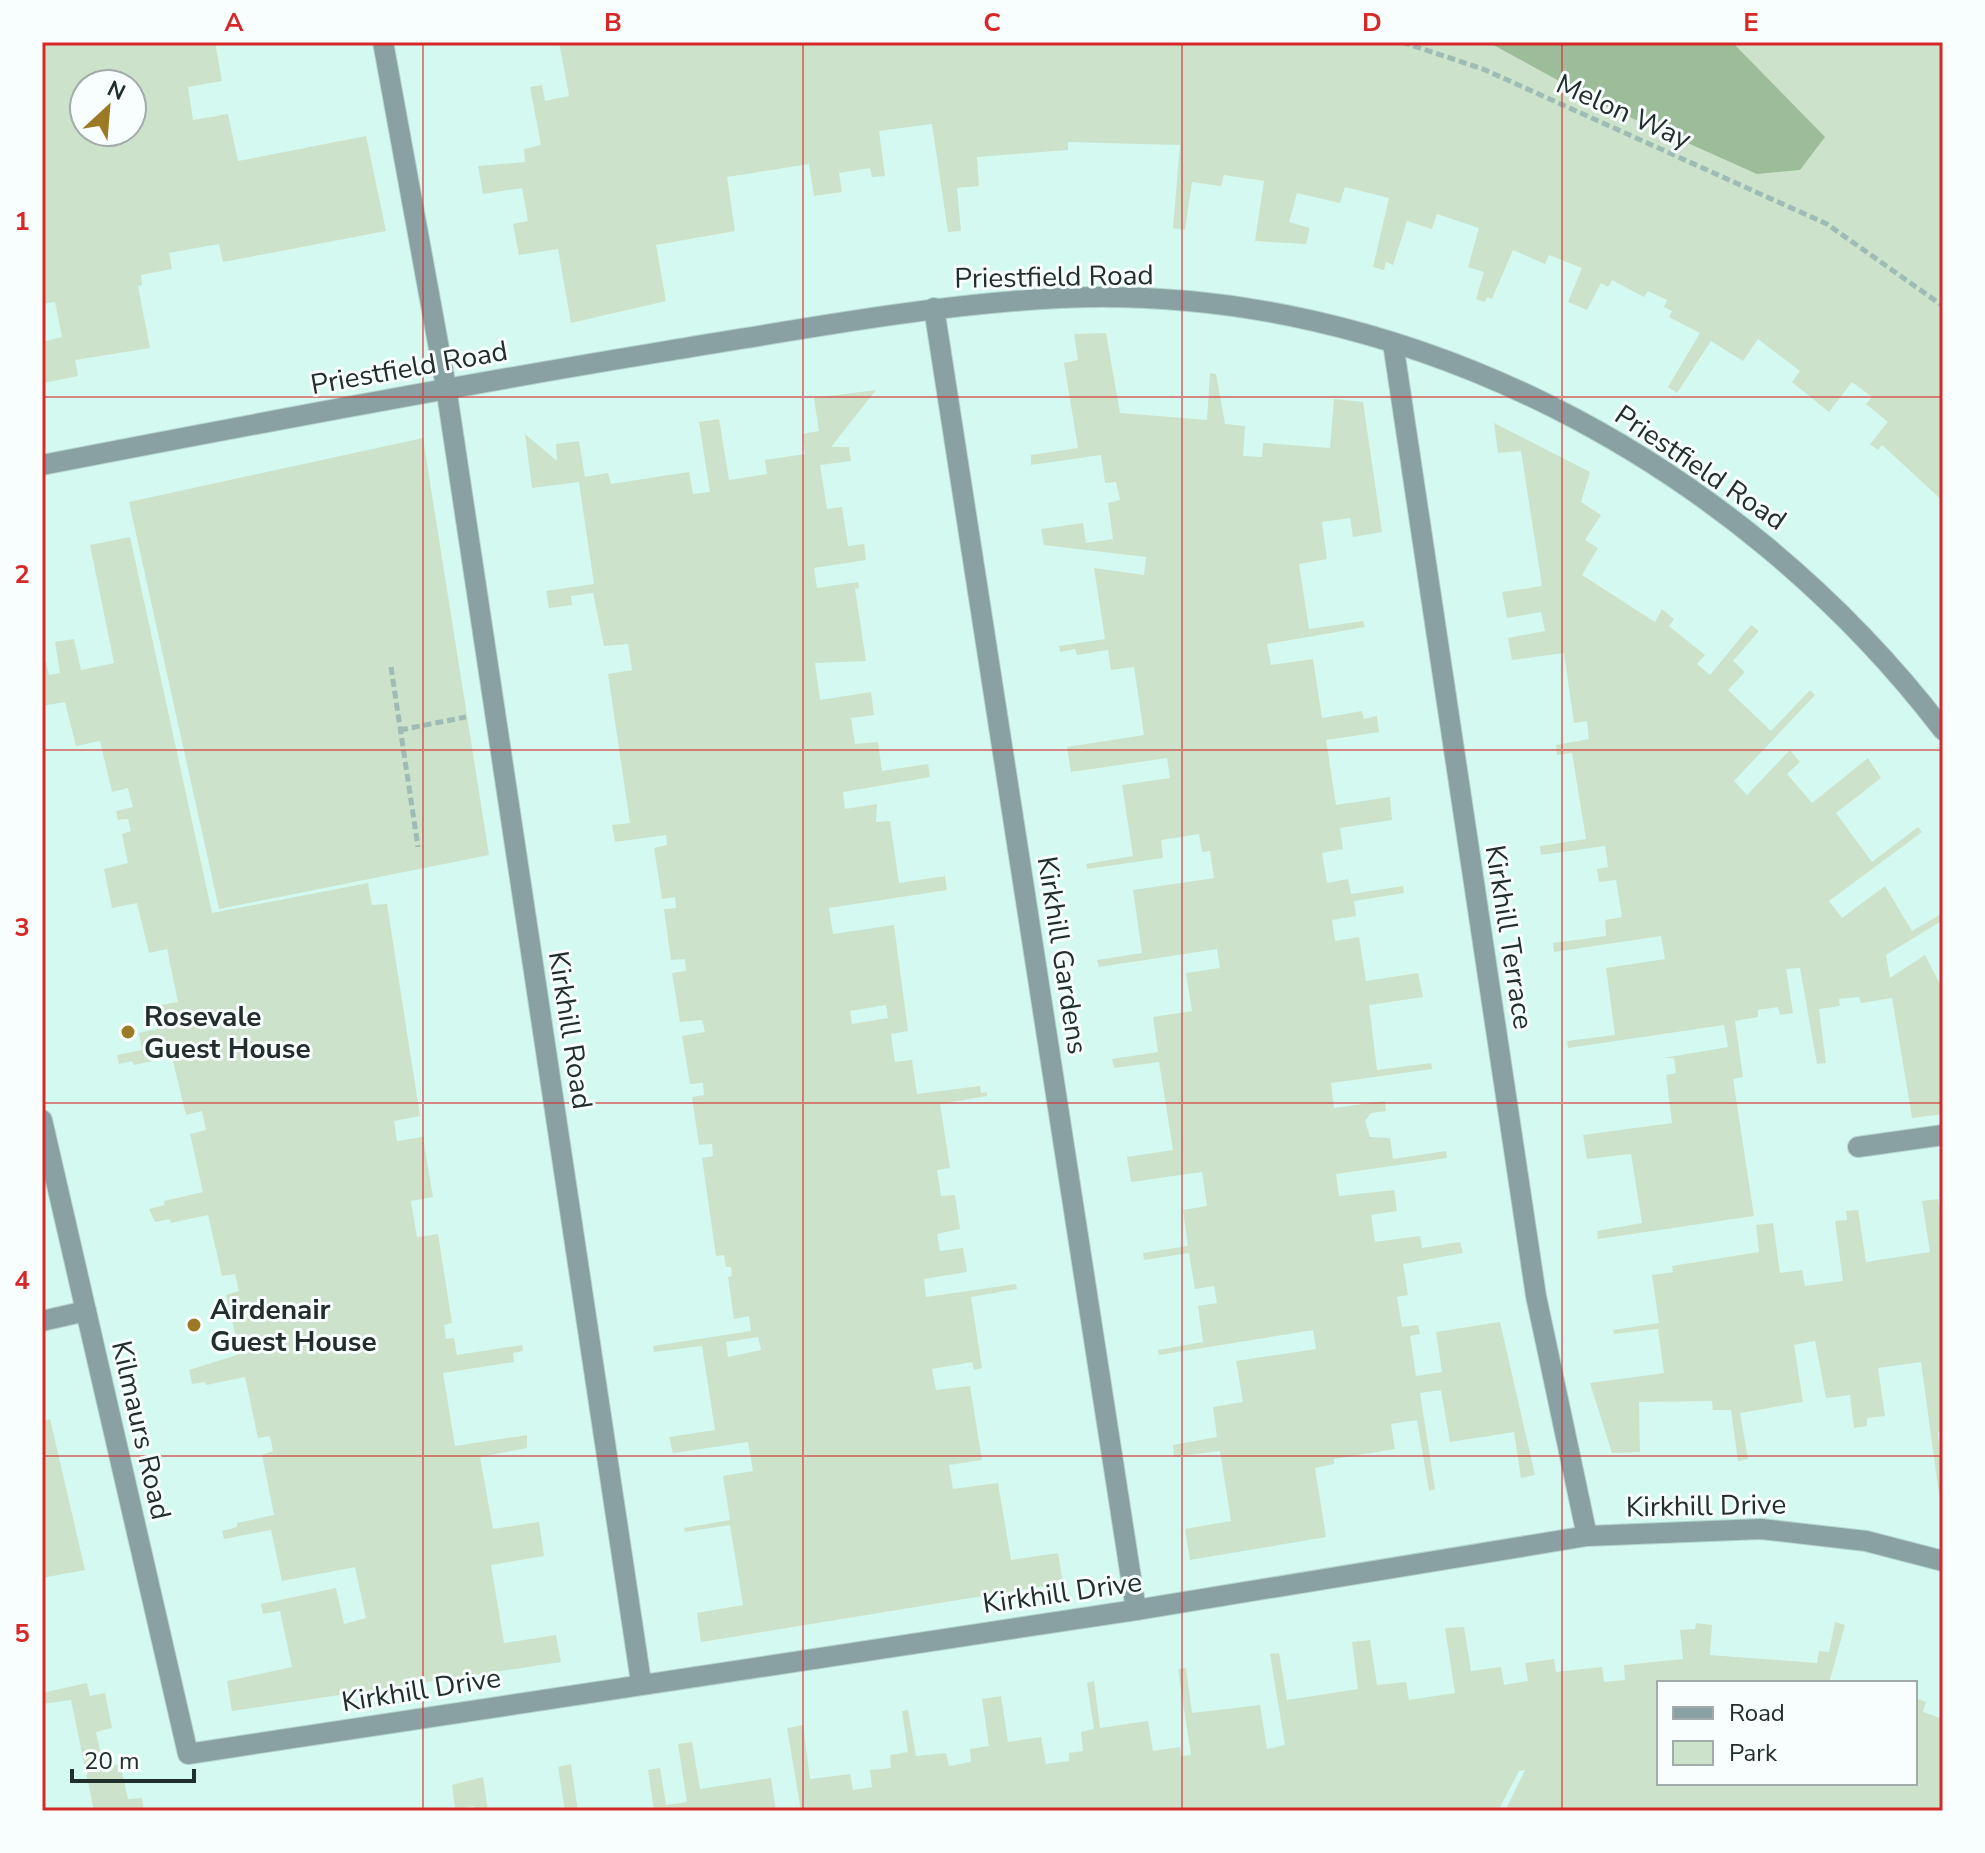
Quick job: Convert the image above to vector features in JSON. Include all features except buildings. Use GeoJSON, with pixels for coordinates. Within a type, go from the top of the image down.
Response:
{"type":"FeatureCollection","features":[{"type":"Feature","properties":{"kind":"street","name":"Kirkhill Road"},"geometry":{"type":"LineString","coordinates":[[383,42],[446,387],[641,1682]]}},
{"type":"Feature","properties":{"kind":"street","name":"Priestfield Road"},"geometry":{"type":"LineString","coordinates":[[42,465],[446,387],[934,308],[1062,298],[1178,302],[1288,318],[1393,343],[1535,398],[1617,440],[1698,492],[1776,552],[1874,646],[1943,730]]}},
{"type":"Feature","properties":{"kind":"street","name":"Kirkhill Gardens"},"geometry":{"type":"LineString","coordinates":[[934,308],[1136,1610]]}},
{"type":"Feature","properties":{"kind":"street","name":"Kirkhill Terrace"},"geometry":{"type":"LineString","coordinates":[[1393,343],[1536,1296],[1587,1536]]}},
{"type":"Feature","properties":{"kind":"street","name":"Kilmaurs Road"},"geometry":{"type":"LineString","coordinates":[[42,1120],[188,1754]]}},
{"type":"Feature","properties":{"kind":"street"},"geometry":{"type":"LineString","coordinates":[[1858,1147],[1943,1135]]}},
{"type":"Feature","properties":{"kind":"street"},"geometry":{"type":"LineString","coordinates":[[42,1321],[86,1311]]}},
{"type":"Feature","properties":{"kind":"street","name":"Kirkhill Drive"},"geometry":{"type":"LineString","coordinates":[[188,1754],[641,1682],[1136,1610],[1587,1536],[1761,1529],[1866,1541],[1943,1561]]}},
{"type":"Feature","properties":{"kind":"path","name":"Melon Way"},"geometry":{"type":"LineString","coordinates":[[1402,42],[1483,69],[1827,224],[1943,306]]}},
{"type":"Feature","properties":{"kind":"path"},"geometry":{"type":"LineString","coordinates":[[391,667],[418,847]]}},
{"type":"Feature","properties":{"kind":"path"},"geometry":{"type":"LineString","coordinates":[[400,730],[495,712]]}},
{"type":"Feature","properties":{"kind":"green space"},"geometry":{"type":"Polygon","coordinates":[[[42,42],[215,42],[222,81],[188,87],[193,120],[228,114],[238,161],[366,136],[386,231],[223,262],[219,244],[169,253],[172,269],[141,275],[142,285],[138,286],[150,348],[75,360],[78,376],[43,383],[42,342],[62,337],[55,302],[42,304],[42,42]]]}},
{"type":"Feature","properties":{"kind":"green space"},"geometry":{"type":"Polygon","coordinates":[[[559,42],[1943,42],[1943,501],[1882,445],[1878,450],[1870,444],[1888,422],[1866,404],[1872,397],[1852,382],[1829,412],[1792,382],[1800,371],[1758,339],[1743,361],[1711,341],[1677,393],[1668,387],[1700,333],[1669,317],[1672,311],[1664,307],[1667,300],[1648,291],[1644,297],[1612,280],[1608,287],[1601,283],[1587,310],[1568,302],[1582,268],[1549,255],[1545,264],[1513,250],[1492,299],[1487,297],[1485,302],[1476,299],[1484,272],[1468,267],[1479,228],[1437,214],[1432,229],[1407,221],[1393,265],[1386,262],[1384,270],[1373,267],[1389,198],[1345,187],[1340,203],[1297,193],[1289,222],[1310,228],[1306,244],[1255,241],[1264,181],[1224,175],[1221,186],[1192,182],[1185,230],[1173,228],[1180,145],[1068,142],[1068,150],[977,157],[979,186],[957,188],[961,231],[948,232],[932,124],[879,131],[885,176],[872,177],[870,168],[839,173],[842,192],[814,196],[809,164],[727,177],[735,231],[656,245],[666,301],[571,323],[558,249],[519,255],[513,224],[528,221],[522,188],[483,194],[478,166],[525,162],[524,149],[541,145],[530,87],[542,85],[545,101],[569,96],[559,42]]]}},
{"type":"Feature","properties":{"kind":"green space"},"geometry":{"type":"Polygon","coordinates":[[[1488,42],[1732,42],[1825,137],[1800,170],[1757,174],[1605,106],[1488,42]]]}},
{"type":"Feature","properties":{"kind":"green space"},"geometry":{"type":"Polygon","coordinates":[[[1106,333],[1120,413],[1207,420],[1210,373],[1216,374],[1225,424],[1245,426],[1243,456],[1262,457],[1263,443],[1330,448],[1334,399],[1363,402],[1382,532],[1353,537],[1350,518],[1322,522],[1327,559],[1299,564],[1309,629],[1363,621],[1365,627],[1267,644],[1271,665],[1313,659],[1322,718],[1362,711],[1364,719],[1377,716],[1379,732],[1326,740],[1336,805],[1390,797],[1392,820],[1340,828],[1343,849],[1322,853],[1327,883],[1348,879],[1351,894],[1403,886],[1404,893],[1354,901],[1356,916],[1332,920],[1335,941],[1359,937],[1366,981],[1418,973],[1423,997],[1369,1005],[1377,1070],[1431,1063],[1432,1069],[1331,1083],[1334,1108],[1385,1101],[1386,1111],[1371,1113],[1365,1121],[1370,1137],[1390,1138],[1393,1159],[1446,1151],[1447,1158],[1336,1174],[1339,1196],[1394,1190],[1397,1211],[1371,1215],[1375,1242],[1420,1236],[1422,1248],[1460,1242],[1463,1253],[1403,1264],[1408,1295],[1397,1297],[1402,1327],[1418,1325],[1420,1334],[1410,1336],[1416,1376],[1442,1372],[1436,1332],[1500,1322],[1535,1475],[1521,1478],[1514,1432],[1450,1442],[1441,1390],[1420,1393],[1435,1489],[1429,1491],[1417,1420],[1391,1424],[1395,1449],[1334,1459],[1334,1464],[1315,1468],[1326,1537],[1190,1560],[1185,1529],[1231,1521],[1220,1451],[1174,1457],[1173,1445],[1217,1437],[1213,1407],[1243,1402],[1236,1361],[1316,1349],[1313,1330],[1159,1355],[1158,1350],[1203,1342],[1198,1306],[1217,1303],[1214,1286],[1195,1289],[1189,1253],[1144,1260],[1143,1253],[1188,1246],[1183,1210],[1207,1206],[1202,1172],[1131,1182],[1127,1157],[1173,1150],[1159,1062],[1114,1068],[1112,1059],[1158,1052],[1153,1017],[1192,1011],[1186,973],[1220,968],[1217,949],[1099,967],[1097,960],[1142,953],[1133,890],[1214,878],[1210,851],[1202,852],[1199,834],[1161,840],[1163,858],[1087,869],[1086,864],[1133,856],[1122,785],[1170,778],[1167,758],[1071,772],[1067,747],[1144,735],[1134,667],[1111,670],[1108,650],[1077,655],[1075,649],[1060,652],[1059,646],[1105,639],[1094,568],[1144,575],[1146,557],[1044,545],[1041,529],[1083,523],[1086,543],[1113,539],[1108,503],[1120,500],[1116,482],[1105,483],[1101,455],[1031,465],[1031,455],[1078,448],[1064,363],[1078,360],[1074,334],[1106,333]]]}},
{"type":"Feature","properties":{"kind":"green space"},"geometry":{"type":"Polygon","coordinates":[[[876,390],[831,447],[849,447],[851,461],[820,465],[827,509],[842,507],[848,546],[864,544],[866,560],[814,568],[817,588],[858,582],[859,588],[855,589],[866,661],[815,663],[820,700],[871,692],[874,715],[851,718],[855,744],[878,742],[882,771],[928,764],[930,777],[843,792],[845,809],[877,804],[876,822],[890,821],[899,883],[945,876],[947,890],[829,908],[833,934],[894,925],[908,1031],[891,1034],[895,1062],[912,1060],[917,1094],[980,1086],[981,1093],[987,1092],[987,1096],[940,1104],[950,1168],[937,1170],[941,1196],[955,1195],[960,1229],[937,1234],[940,1251],[963,1248],[967,1272],[924,1279],[926,1297],[1016,1284],[1017,1289],[971,1297],[982,1368],[974,1370],[972,1362],[932,1369],[936,1390],[970,1386],[982,1460],[949,1465],[953,1489],[998,1483],[1011,1560],[1058,1553],[1063,1583],[701,1642],[697,1613],[743,1605],[730,1525],[685,1532],[684,1528],[730,1520],[723,1476],[753,1471],[748,1442],[673,1453],[669,1437],[715,1430],[702,1346],[654,1352],[653,1346],[751,1331],[749,1316],[734,1319],[728,1277],[732,1276],[731,1267],[726,1267],[724,1255],[716,1256],[702,1158],[713,1156],[712,1144],[699,1145],[692,1097],[704,1095],[703,1083],[690,1084],[682,1036],[705,1032],[702,1020],[680,1022],[672,973],[686,971],[685,959],[671,960],[664,909],[676,908],[675,897],[662,899],[654,848],[667,845],[666,835],[615,842],[612,825],[630,823],[608,674],[632,670],[628,644],[604,646],[593,593],[571,596],[572,605],[549,608],[546,591],[594,584],[579,482],[532,488],[525,434],[557,461],[556,444],[579,441],[585,477],[608,473],[611,484],[689,472],[693,494],[710,492],[699,422],[719,419],[729,480],[767,474],[765,460],[805,454],[802,434],[819,431],[814,398],[876,390]],[[886,1005],[850,1011],[852,1024],[888,1018],[886,1005]],[[758,1337],[726,1342],[728,1357],[761,1350],[758,1337]]]}},
{"type":"Feature","properties":{"kind":"green space"},"geometry":{"type":"Polygon","coordinates":[[[1494,423],[1590,472],[1581,502],[1601,515],[1585,540],[1598,548],[1582,575],[1655,622],[1662,609],[1674,619],[1669,626],[1705,655],[1697,664],[1710,675],[1751,625],[1759,631],[1733,661],[1745,672],[1728,690],[1771,731],[1810,690],[1815,695],[1734,781],[1747,795],[1790,750],[1800,762],[1787,774],[1812,803],[1868,758],[1881,778],[1836,813],[1872,862],[1918,827],[1922,832],[1829,901],[1842,918],[1885,886],[1912,931],[1943,913],[1943,920],[1886,955],[1890,978],[1925,955],[1943,990],[1943,1114],[1912,1118],[1892,998],[1861,1003],[1859,997],[1839,999],[1840,1006],[1819,1009],[1826,1063],[1817,1064],[1800,968],[1786,969],[1793,1013],[1780,1015],[1778,1007],[1758,1010],[1758,1017],[1735,1021],[1743,1077],[1733,1079],[1754,1216],[1598,1239],[1597,1231],[1642,1223],[1631,1154],[1587,1159],[1583,1135],[1672,1123],[1666,1075],[1676,1073],[1674,1058],[1663,1058],[1728,1047],[1724,1025],[1568,1048],[1567,1041],[1615,1035],[1606,968],[1665,959],[1661,936],[1554,952],[1553,943],[1606,936],[1605,920],[1622,917],[1616,880],[1599,882],[1597,869],[1608,867],[1605,846],[1541,855],[1540,846],[1586,839],[1572,753],[1557,755],[1556,745],[1589,739],[1587,721],[1574,723],[1564,653],[1512,660],[1508,638],[1545,631],[1541,612],[1507,618],[1502,592],[1542,586],[1521,451],[1498,453],[1494,423]]]}},
{"type":"Feature","properties":{"kind":"green space"},"geometry":{"type":"Polygon","coordinates":[[[423,438],[489,855],[219,909],[129,502],[423,438]]]}},
{"type":"Feature","properties":{"kind":"green space"},"geometry":{"type":"Polygon","coordinates":[[[130,537],[212,913],[368,883],[372,905],[387,904],[420,1116],[394,1121],[397,1141],[423,1137],[433,1197],[411,1201],[417,1237],[438,1234],[452,1323],[444,1325],[446,1339],[454,1338],[457,1355],[522,1345],[523,1351],[513,1353],[514,1362],[443,1373],[455,1446],[527,1435],[527,1448],[480,1457],[493,1529],[539,1522],[544,1556],[491,1565],[504,1643],[556,1635],[561,1662],[232,1711],[227,1681],[292,1667],[280,1611],[263,1614],[261,1604],[336,1588],[344,1624],[366,1618],[355,1567],[282,1581],[271,1530],[224,1539],[222,1531],[237,1527],[237,1523],[274,1515],[262,1455],[273,1451],[270,1436],[258,1438],[245,1377],[206,1385],[205,1382],[192,1384],[189,1370],[240,1354],[226,1295],[239,1291],[235,1274],[222,1276],[208,1215],[171,1223],[170,1219],[155,1222],[149,1209],[165,1205],[164,1201],[203,1192],[190,1134],[206,1130],[202,1111],[186,1115],[172,1057],[134,1065],[132,1061],[119,1064],[117,1055],[142,1050],[139,1033],[166,1027],[161,1005],[178,1002],[167,949],[149,953],[137,903],[112,908],[104,869],[128,863],[122,834],[131,831],[128,819],[118,820],[116,811],[133,807],[128,788],[112,792],[100,741],[76,746],[65,702],[42,706],[42,662],[46,662],[49,675],[60,673],[55,642],[74,639],[81,670],[114,663],[90,545],[130,537]]]}},
{"type":"Feature","properties":{"kind":"green space"},"geometry":{"type":"Polygon","coordinates":[[[1938,1199],[1943,1230],[1943,1431],[1938,1432],[1943,1493],[1939,1494],[1921,1362],[1878,1368],[1885,1416],[1867,1418],[1867,1426],[1854,1428],[1850,1395],[1826,1398],[1815,1341],[1794,1345],[1803,1402],[1740,1413],[1748,1459],[1738,1461],[1731,1410],[1713,1410],[1712,1401],[1639,1402],[1640,1452],[1612,1453],[1590,1383],[1664,1373],[1658,1329],[1614,1334],[1613,1330],[1659,1323],[1652,1275],[1673,1272],[1672,1266],[1759,1252],[1756,1225],[1773,1223],[1780,1273],[1802,1270],[1805,1286],[1843,1281],[1835,1221],[1847,1220],[1846,1211],[1858,1210],[1866,1262],[1930,1252],[1922,1201],[1938,1199]]]}},
{"type":"Feature","properties":{"kind":"green space"},"geometry":{"type":"Polygon","coordinates":[[[50,1419],[85,1570],[42,1578],[42,1421],[50,1419]]]}},
{"type":"Feature","properties":{"kind":"green space"},"geometry":{"type":"Polygon","coordinates":[[[1835,1622],[1845,1625],[1830,1681],[1657,1681],[1657,1785],[1917,1785],[1917,1699],[1926,1702],[1923,1712],[1943,1719],[1943,1811],[1505,1811],[1525,1770],[1519,1771],[1498,1811],[801,1811],[787,1728],[803,1725],[810,1779],[850,1774],[853,1790],[872,1787],[870,1770],[891,1768],[890,1755],[908,1752],[902,1711],[908,1710],[916,1756],[946,1753],[949,1766],[971,1762],[970,1749],[989,1746],[982,1699],[1001,1696],[1008,1742],[1041,1737],[1046,1764],[1069,1761],[1069,1753],[1083,1751],[1081,1732],[1094,1729],[1087,1683],[1094,1681],[1100,1728],[1148,1721],[1153,1751],[1180,1747],[1181,1756],[1191,1755],[1178,1669],[1186,1668],[1192,1713],[1260,1705],[1267,1749],[1285,1745],[1270,1654],[1279,1653],[1287,1700],[1358,1689],[1352,1642],[1370,1640],[1377,1685],[1406,1682],[1409,1700],[1455,1693],[1445,1628],[1464,1627],[1471,1671],[1501,1667],[1504,1685],[1528,1681],[1525,1663],[1554,1659],[1556,1672],[1602,1667],[1604,1682],[1625,1680],[1624,1665],[1683,1659],[1680,1630],[1695,1629],[1696,1623],[1712,1625],[1710,1655],[1817,1663],[1819,1651],[1829,1652],[1835,1622]]]}},
{"type":"Feature","properties":{"kind":"green space"},"geometry":{"type":"Polygon","coordinates":[[[87,1683],[90,1696],[105,1693],[112,1728],[96,1732],[104,1768],[120,1764],[128,1799],[142,1798],[144,1811],[94,1811],[71,1700],[42,1704],[42,1693],[87,1683]]]}},
{"type":"Feature","properties":{"kind":"green space"},"geometry":{"type":"Polygon","coordinates":[[[692,1742],[700,1789],[771,1778],[776,1811],[654,1811],[648,1770],[660,1768],[666,1805],[687,1802],[678,1744],[692,1742]]]}},
{"type":"Feature","properties":{"kind":"green space"},"geometry":{"type":"Polygon","coordinates":[[[571,1764],[578,1811],[565,1811],[558,1767],[571,1764]]]}},
{"type":"Feature","properties":{"kind":"green space"},"geometry":{"type":"Polygon","coordinates":[[[483,1777],[488,1811],[475,1811],[474,1806],[455,1809],[452,1785],[483,1777]]]}},
{"type":"Feature","properties":{"kind":"place","name":"Rosevale Guest House"},"geometry":{"type":"Point","coordinates":[128,1032]}},
{"type":"Feature","properties":{"kind":"place","name":"Airdenair Guest House"},"geometry":{"type":"Point","coordinates":[194,1325]}}]}
